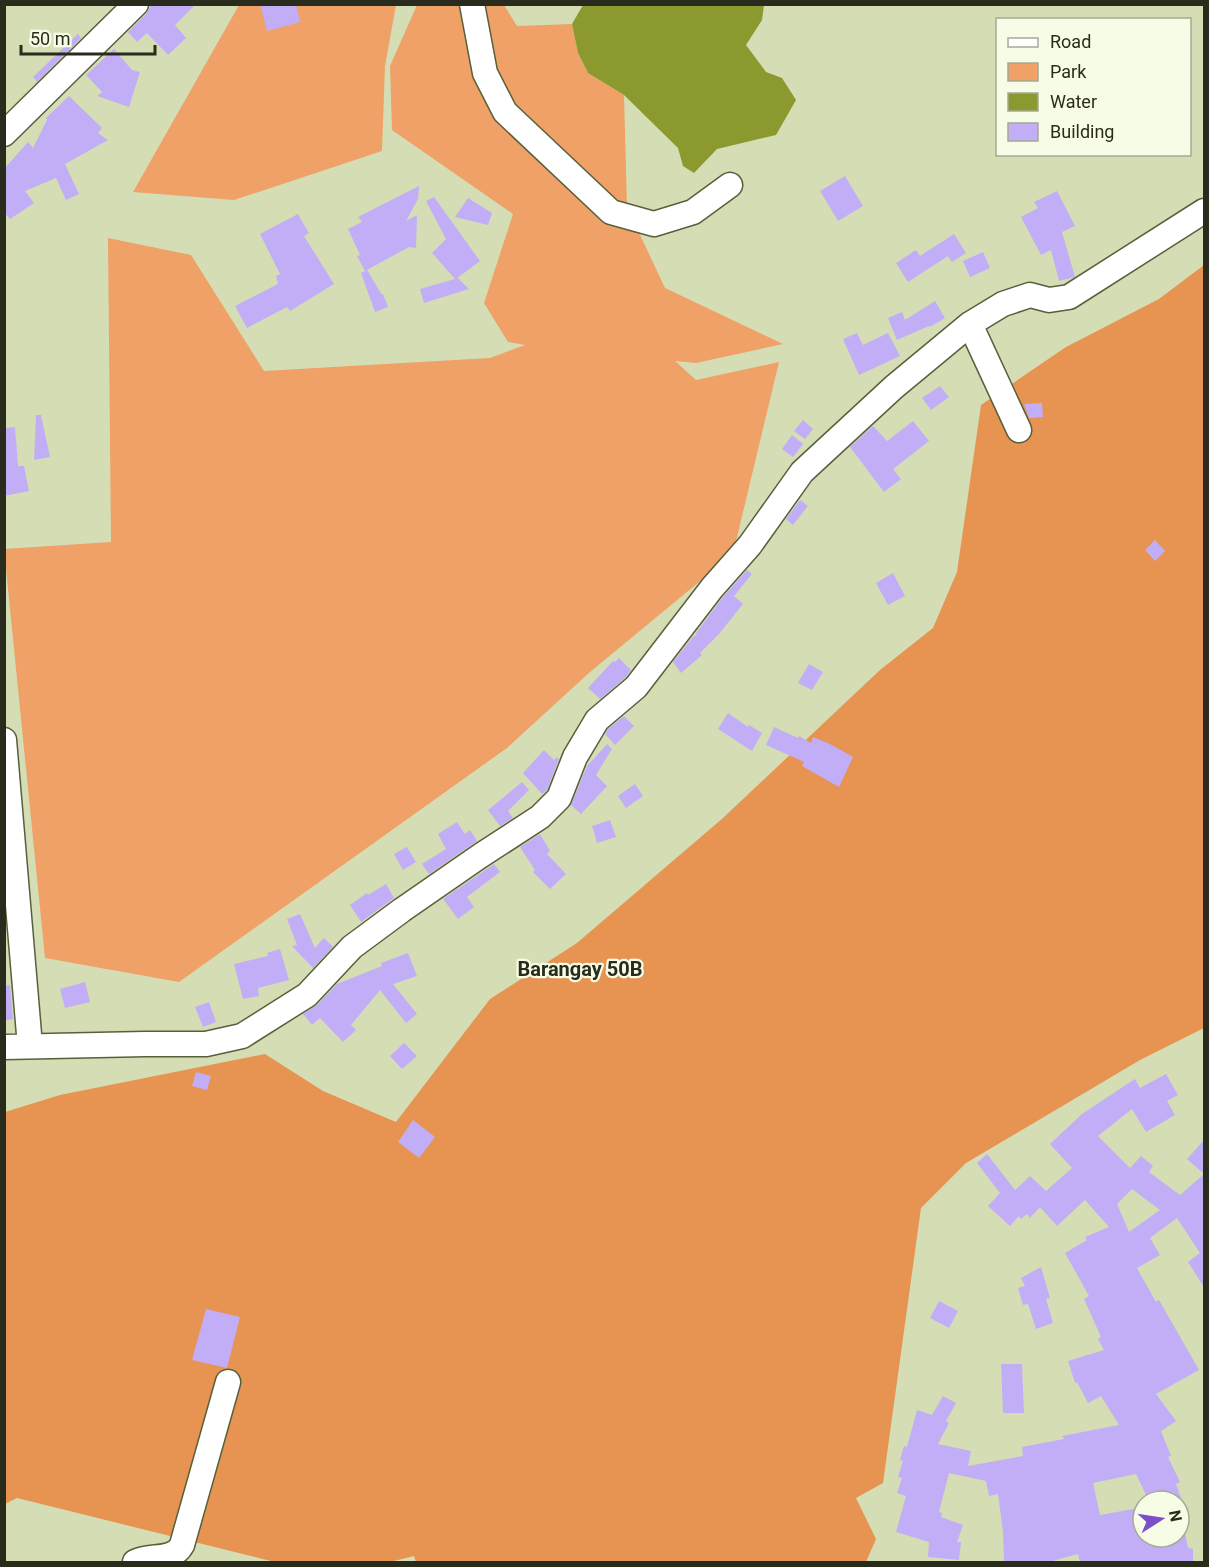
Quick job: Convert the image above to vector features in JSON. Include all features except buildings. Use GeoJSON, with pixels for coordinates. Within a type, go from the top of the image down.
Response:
{"type":"FeatureCollection","features":[{"type":"Feature","properties":{"kind":"street"},"geometry":{"type":"LineString","coordinates":[[4,134],[136,4]]}},
{"type":"Feature","properties":{"kind":"street"},"geometry":{"type":"LineString","coordinates":[[472,4],[485,73],[505,112],[611,212],[654,224],[693,213],[730,185]]}},
{"type":"Feature","properties":{"kind":"street"},"geometry":{"type":"LineString","coordinates":[[4,1047],[206,1044],[242,1036],[307,995],[351,947],[480,856],[540,817],[559,798],[575,757],[597,720],[636,687],[712,588],[750,545],[802,472],[894,387],[970,324],[1003,304],[1030,295],[1049,300],[1069,297],[1204,211]]}},
{"type":"Feature","properties":{"kind":"street"},"geometry":{"type":"LineString","coordinates":[[970,324],[1019,430]]}},
{"type":"Feature","properties":{"kind":"street"},"geometry":{"type":"LineString","coordinates":[[4,740],[30,1046]]}},
{"type":"Feature","properties":{"kind":"street"},"geometry":{"type":"LineString","coordinates":[[135,1563],[142,1559],[170,1556],[179,1551],[228,1382]]}},
{"type":"Feature","properties":{"kind":"green space"},"geometry":{"type":"Polygon","coordinates":[[[239,5],[396,5],[385,66],[382,151],[234,200],[133,192],[239,5]]]}},
{"type":"Feature","properties":{"kind":"green space"},"geometry":{"type":"Polygon","coordinates":[[[417,5],[504,5],[517,26],[572,24],[578,53],[588,73],[624,95],[627,207],[665,288],[783,344],[696,363],[675,361],[696,380],[779,362],[733,554],[590,672],[507,748],[179,982],[45,958],[4,549],[111,542],[108,238],[191,255],[264,371],[490,358],[525,345],[508,342],[484,303],[513,214],[392,130],[390,66],[417,5]]]}},
{"type":"Feature","properties":{"kind":"shaded area"},"geometry":{"type":"Polygon","coordinates":[[[1204,265],[1204,1028],[1140,1060],[966,1163],[921,1208],[883,1483],[856,1498],[876,1539],[866,1562],[416,1562],[414,1556],[390,1562],[275,1562],[17,1498],[5,1504],[5,1112],[60,1095],[265,1054],[323,1091],[396,1122],[490,999],[577,943],[723,818],[880,670],[933,628],[957,572],[981,405],[1066,347],[1159,299],[1204,265]]]}},
{"type":"Feature","properties":{"kind":"water"},"geometry":{"type":"Polygon","coordinates":[[[583,5],[764,5],[762,20],[746,45],[766,72],[782,78],[796,100],[776,135],[717,149],[694,173],[683,166],[678,148],[624,95],[588,73],[578,53],[572,24],[583,5]]]}},
{"type":"Feature","properties":{"kind":"district","name":"Barangay 50B"},"geometry":{"type":"Point","coordinates":[580,969]}}]}
